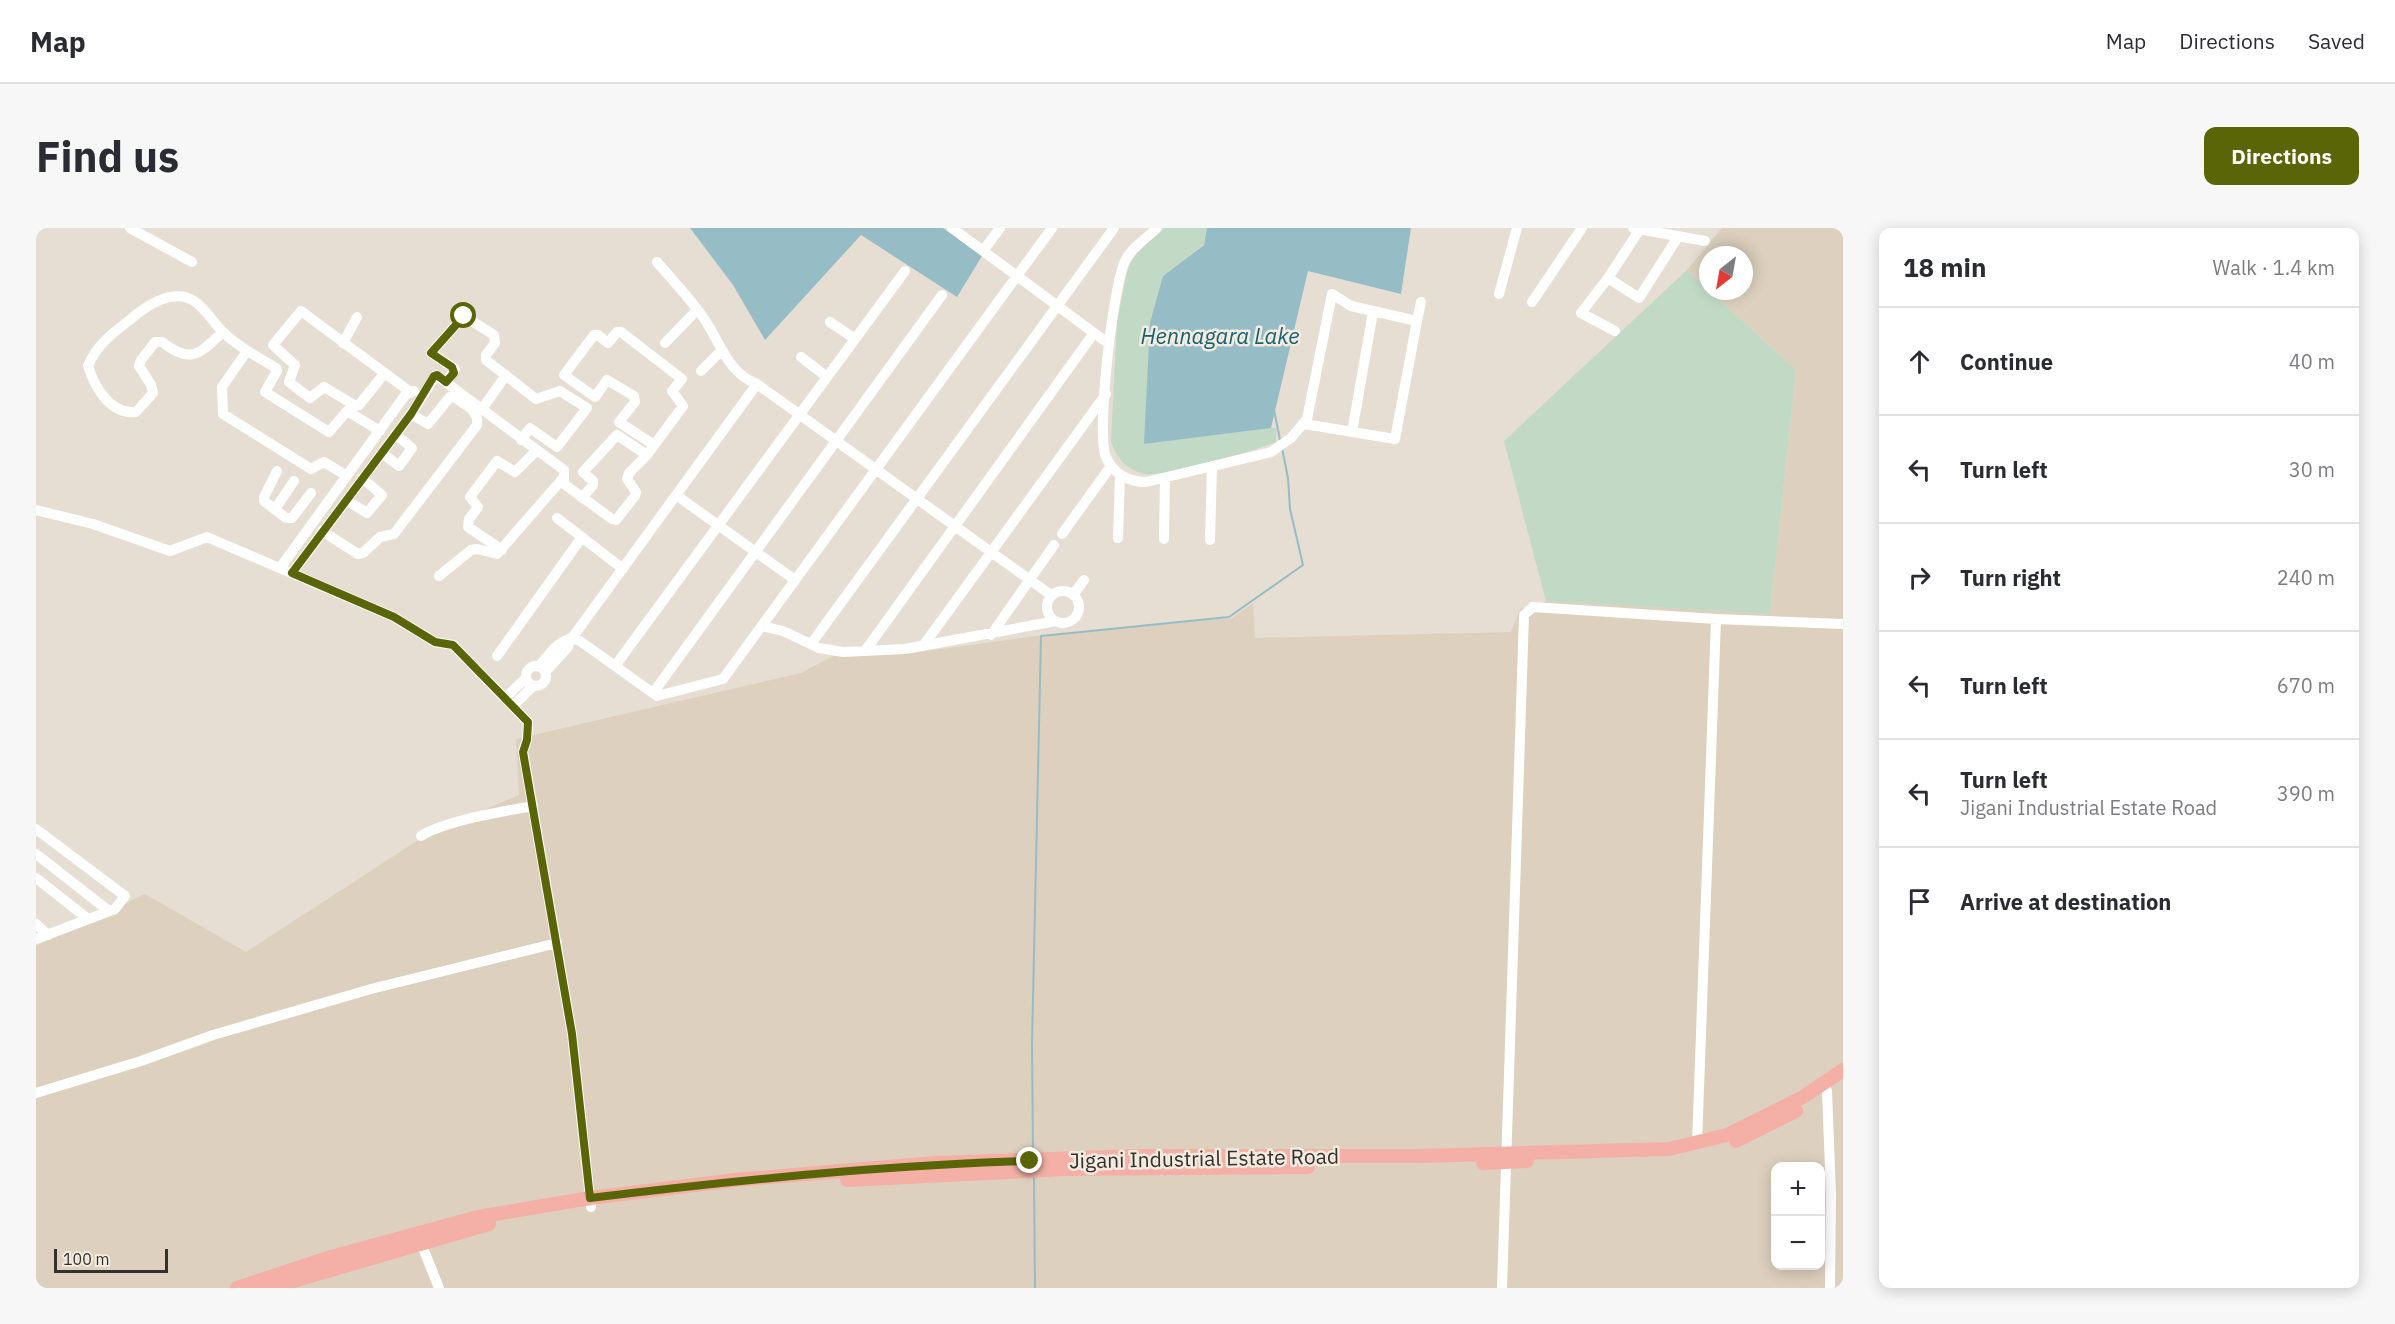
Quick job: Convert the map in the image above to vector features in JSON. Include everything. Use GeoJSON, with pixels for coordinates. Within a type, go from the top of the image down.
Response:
{"type":"FeatureCollection","features":[{"type":"Feature","properties":{"kind":"main road","name":"Jigani Industrial Estate Road"},"geometry":{"type":"LineString","coordinates":[[1507,1158],[1669,1149],[1697,1144],[1727,1135],[1758,1121],[1843,1071]]}},
{"type":"Feature","properties":{"kind":"main road","name":"Jigani Industrial Estate Road"},"geometry":{"type":"LineString","coordinates":[[237,1288],[419,1238],[591,1202],[737,1188],[1136,1156],[1668,1158],[1698,1154],[1764,1129],[1843,1081]]}},
{"type":"Feature","properties":{"kind":"main road","name":"Jigani Industrial Estate Road"},"geometry":{"type":"LineString","coordinates":[[269,1288],[419,1238]]}},
{"type":"Feature","properties":{"kind":"street"},"geometry":{"type":"LineString","coordinates":[[130,228],[192,262]]}},
{"type":"Feature","properties":{"kind":"street"},"geometry":{"type":"LineString","coordinates":[[952,228],[1109,344]]}},
{"type":"Feature","properties":{"kind":"street"},"geometry":{"type":"LineString","coordinates":[[983,251],[1000,228]]}},
{"type":"Feature","properties":{"kind":"street"},"geometry":{"type":"LineString","coordinates":[[509,702],[530,682],[545,682],[542,668],[561,641],[571,638],[580,641],[657,696],[723,679],[1052,228]]}},
{"type":"Feature","properties":{"kind":"street"},"geometry":{"type":"LineString","coordinates":[[811,644],[1114,228]]}},
{"type":"Feature","properties":{"kind":"street"},"geometry":{"type":"LineString","coordinates":[[1499,294],[1517,228]]}},
{"type":"Feature","properties":{"kind":"street"},"geometry":{"type":"LineString","coordinates":[[1532,302],[1582,228]]}},
{"type":"Feature","properties":{"kind":"street"},"geometry":{"type":"LineString","coordinates":[[1615,330],[1581,313],[1608,278],[1637,229],[1705,241]]}},
{"type":"Feature","properties":{"kind":"street"},"geometry":{"type":"LineString","coordinates":[[1150,230],[1123,266],[1111,318],[1103,442],[1111,466],[1120,475],[1140,482],[1166,478],[1271,452],[1291,438],[1307,419],[1332,294],[1351,306],[1417,321]]}},
{"type":"Feature","properties":{"kind":"street"},"geometry":{"type":"LineString","coordinates":[[1608,278],[1639,298],[1678,237]]}},
{"type":"Feature","properties":{"kind":"street"},"geometry":{"type":"LineString","coordinates":[[657,262],[697,310],[735,371],[757,384],[1052,595]]}},
{"type":"Feature","properties":{"kind":"street"},"geometry":{"type":"LineString","coordinates":[[615,666],[905,271]]}},
{"type":"Feature","properties":{"kind":"street"},"geometry":{"type":"LineString","coordinates":[[653,693],[942,295]]}},
{"type":"Feature","properties":{"kind":"street"},"geometry":{"type":"LineString","coordinates":[[223,332],[205,349],[186,356],[162,342],[155,342],[139,366],[152,385],[153,393],[136,412],[125,413],[109,403],[92,377],[88,366],[97,347],[147,305],[164,298],[196,302],[223,332],[247,351],[278,370],[266,392],[327,431],[330,432],[347,411],[380,430]]}},
{"type":"Feature","properties":{"kind":"street"},"geometry":{"type":"LineString","coordinates":[[1304,424],[1395,439],[1421,302]]}},
{"type":"Feature","properties":{"kind":"street"},"geometry":{"type":"LineString","coordinates":[[665,343],[697,310]]}},
{"type":"Feature","properties":{"kind":"street"},"geometry":{"type":"LineString","coordinates":[[384,374],[356,406],[324,387],[310,398],[289,382],[295,364],[273,345],[301,311],[409,392],[415,392],[421,397]]}},
{"type":"Feature","properties":{"kind":"street"},"geometry":{"type":"LineString","coordinates":[[1353,432],[1373,312]]}},
{"type":"Feature","properties":{"kind":"street"},"geometry":{"type":"LineString","coordinates":[[446,382],[455,369],[431,353],[464,316],[494,335],[495,343],[484,358],[536,399],[560,391],[587,408]]}},
{"type":"Feature","properties":{"kind":"street"},"geometry":{"type":"LineString","coordinates":[[343,343],[357,317]]}},
{"type":"Feature","properties":{"kind":"street"},"geometry":{"type":"LineString","coordinates":[[830,322],[855,339]]}},
{"type":"Feature","properties":{"kind":"street"},"geometry":{"type":"LineString","coordinates":[[280,568],[346,500],[411,414],[436,375],[564,470],[564,484],[616,519],[635,496],[636,492],[627,479],[629,473],[647,455],[683,406],[672,391],[682,379],[621,332],[617,332],[608,343],[598,335],[594,335],[564,375],[595,397]]}},
{"type":"Feature","properties":{"kind":"street"},"geometry":{"type":"LineString","coordinates":[[865,651],[1094,333]]}},
{"type":"Feature","properties":{"kind":"street"},"geometry":{"type":"LineString","coordinates":[[701,371],[722,350]]}},
{"type":"Feature","properties":{"kind":"street"},"geometry":{"type":"LineString","coordinates":[[247,351],[222,387],[225,417],[310,469],[324,462],[347,476]]}},
{"type":"Feature","properties":{"kind":"street"},"geometry":{"type":"LineString","coordinates":[[801,357],[827,376]]}},
{"type":"Feature","properties":{"kind":"street"},"geometry":{"type":"LineString","coordinates":[[482,409],[506,375]]}},
{"type":"Feature","properties":{"kind":"street"},"geometry":{"type":"LineString","coordinates":[[521,440],[530,428],[556,447],[607,380],[634,396],[635,402],[619,422],[654,445]]}},
{"type":"Feature","properties":{"kind":"street"},"geometry":{"type":"LineString","coordinates":[[571,638],[757,384]]}},
{"type":"Feature","properties":{"kind":"street"},"geometry":{"type":"LineString","coordinates":[[292,573],[316,532],[321,512],[409,392]]}},
{"type":"Feature","properties":{"kind":"street"},"geometry":{"type":"LineString","coordinates":[[923,646],[1106,393]]}},
{"type":"Feature","properties":{"kind":"street"},"geometry":{"type":"LineString","coordinates":[[316,532],[358,554],[363,553],[380,537],[394,534],[477,425],[478,420],[477,414],[454,397],[450,397],[428,424],[411,414]]}},
{"type":"Feature","properties":{"kind":"street"},"geometry":{"type":"LineString","coordinates":[[382,453],[399,466],[412,448],[395,434]]}},
{"type":"Feature","properties":{"kind":"street"},"geometry":{"type":"LineString","coordinates":[[582,498],[593,485],[593,481],[583,472],[617,435],[647,455]]}},
{"type":"Feature","properties":{"kind":"street"},"geometry":{"type":"LineString","coordinates":[[502,550],[468,527],[469,519],[478,507],[470,496],[497,461],[515,472],[537,450]]}},
{"type":"Feature","properties":{"kind":"street"},"geometry":{"type":"LineString","coordinates":[[346,500],[367,513],[382,495],[357,462]]}},
{"type":"Feature","properties":{"kind":"street"},"geometry":{"type":"LineString","coordinates":[[1062,534],[1111,466]]}},
{"type":"Feature","properties":{"kind":"street"},"geometry":{"type":"LineString","coordinates":[[1210,540],[1212,466]]}},
{"type":"Feature","properties":{"kind":"street"},"geometry":{"type":"LineString","coordinates":[[277,471],[263,494],[264,501],[289,519],[308,497],[321,512]]}},
{"type":"Feature","properties":{"kind":"street"},"geometry":{"type":"LineString","coordinates":[[1118,538],[1120,475]]}},
{"type":"Feature","properties":{"kind":"street"},"geometry":{"type":"LineString","coordinates":[[439,576],[471,550],[477,549],[497,554],[564,477]]}},
{"type":"Feature","properties":{"kind":"street"},"geometry":{"type":"LineString","coordinates":[[1164,539],[1166,478]]}},
{"type":"Feature","properties":{"kind":"street"},"geometry":{"type":"LineString","coordinates":[[275,509],[294,481]]}},
{"type":"Feature","properties":{"kind":"street"},"geometry":{"type":"LineString","coordinates":[[676,495],[795,580]]}},
{"type":"Feature","properties":{"kind":"street"},"geometry":{"type":"LineString","coordinates":[[36,510],[93,524],[171,551],[207,537],[292,573],[394,617],[435,642],[453,645],[528,722],[527,740],[523,752],[572,1034],[591,1202]]}},
{"type":"Feature","properties":{"kind":"street"},"geometry":{"type":"LineString","coordinates":[[557,518],[623,569]]}},
{"type":"Feature","properties":{"kind":"street"},"geometry":{"type":"LineString","coordinates":[[497,656],[582,537]]}},
{"type":"Feature","properties":{"kind":"street"},"geometry":{"type":"LineString","coordinates":[[991,634],[1054,545]]}},
{"type":"Feature","properties":{"kind":"street"},"geometry":{"type":"LineString","coordinates":[[1073,594],[1084,580]]}},
{"type":"Feature","properties":{"kind":"street"},"geometry":{"type":"LineString","coordinates":[[762,626],[783,631],[811,644],[835,651],[923,646],[1056,621],[1068,622],[1077,614],[1079,605],[1073,594],[1064,591],[1052,595]]}},
{"type":"Feature","properties":{"kind":"street"},"geometry":{"type":"LineString","coordinates":[[1052,595],[1047,609],[1056,621]]}},
{"type":"Feature","properties":{"kind":"street"},"geometry":{"type":"LineString","coordinates":[[1502,1288],[1524,615],[1533,607],[1716,619],[1843,624]]}},
{"type":"Feature","properties":{"kind":"street"},"geometry":{"type":"LineString","coordinates":[[1697,1144],[1716,619]]}},
{"type":"Feature","properties":{"kind":"street"},"geometry":{"type":"LineString","coordinates":[[530,682],[530,668],[542,668]]}},
{"type":"Feature","properties":{"kind":"street"},"geometry":{"type":"LineString","coordinates":[[421,836],[438,828],[490,813],[533,806]]}},
{"type":"Feature","properties":{"kind":"street"},"geometry":{"type":"LineString","coordinates":[[36,829],[125,896],[112,910],[36,939]]}},
{"type":"Feature","properties":{"kind":"street"},"geometry":{"type":"LineString","coordinates":[[36,854],[112,910]]}},
{"type":"Feature","properties":{"kind":"street"},"geometry":{"type":"LineString","coordinates":[[36,878],[88,919]]}},
{"type":"Feature","properties":{"kind":"street"},"geometry":{"type":"LineString","coordinates":[[36,924],[48,935]]}},
{"type":"Feature","properties":{"kind":"street"},"geometry":{"type":"LineString","coordinates":[[36,1093],[141,1061],[224,1032],[371,989],[557,943]]}},
{"type":"Feature","properties":{"kind":"street"},"geometry":{"type":"LineString","coordinates":[[1827,1091],[1831,1195],[1830,1288]]}},
{"type":"Feature","properties":{"kind":"street"},"geometry":{"type":"LineString","coordinates":[[419,1238],[439,1288]]}},
{"type":"Feature","properties":{"kind":"shaded area"},"geometry":{"type":"Polygon","coordinates":[[[1722,228],[1843,228],[1843,1288],[36,1288],[36,946],[145,894],[246,952],[426,835],[519,795],[516,739],[801,673],[833,656],[912,653],[1036,636],[1232,618],[1253,603],[1255,638],[1511,632],[1520,609],[1546,601],[1770,614],[1796,370],[1720,300],[1753,300],[1753,246],[1707,246],[1722,228]]]}},
{"type":"Feature","properties":{"kind":"shaded area"},"geometry":{"type":"Polygon","coordinates":[[[1699,256],[1699,281],[1687,270],[1699,256]]]}},
{"type":"Feature","properties":{"kind":"green space"},"geometry":{"type":"Polygon","coordinates":[[[1164,228],[1207,228],[1204,244],[1163,276],[1144,444],[1271,428],[1276,428],[1276,442],[1190,467],[1146,474],[1133,470],[1123,463],[1111,441],[1117,322],[1128,268],[1139,249],[1164,228]]]}},
{"type":"Feature","properties":{"kind":"green space"},"geometry":{"type":"Polygon","coordinates":[[[1687,270],[1699,281],[1699,300],[1720,300],[1796,370],[1770,614],[1546,601],[1504,441],[1687,270]]]}},
{"type":"Feature","properties":{"kind":"water"},"geometry":{"type":"Polygon","coordinates":[[[690,228],[943,228],[982,256],[957,297],[861,235],[765,340],[733,285],[690,228]]]}},
{"type":"Feature","properties":{"kind":"water","name":"Hennagara Lake"},"geometry":{"type":"Polygon","coordinates":[[[1207,228],[1411,228],[1401,294],[1308,271],[1271,428],[1144,444],[1150,323],[1163,276],[1204,245],[1207,228]]]}},
{"type":"Feature","properties":{"kind":"waterway"},"geometry":{"type":"LineString","coordinates":[[1274,410],[1280,440]]}},
{"type":"Feature","properties":{"kind":"waterway"},"geometry":{"type":"LineString","coordinates":[[1033,1153],[1032,1044],[1041,636],[1229,617],[1303,565],[1290,509],[1288,478],[1282,448]]}},
{"type":"Feature","properties":{"kind":"waterway"},"geometry":{"type":"LineString","coordinates":[[1034,1177],[1035,1288]]}},
{"type":"Feature","properties":{"kind":"route"},"geometry":{"type":"LineString","coordinates":[[464,316],[431,353],[455,369],[454,373],[446,382],[437,375],[434,376],[411,414],[292,573],[394,617],[435,642],[453,645],[528,722],[527,740],[523,752],[572,1034],[590,1198],[735,1180],[934,1163],[1030,1161]]}}]}
